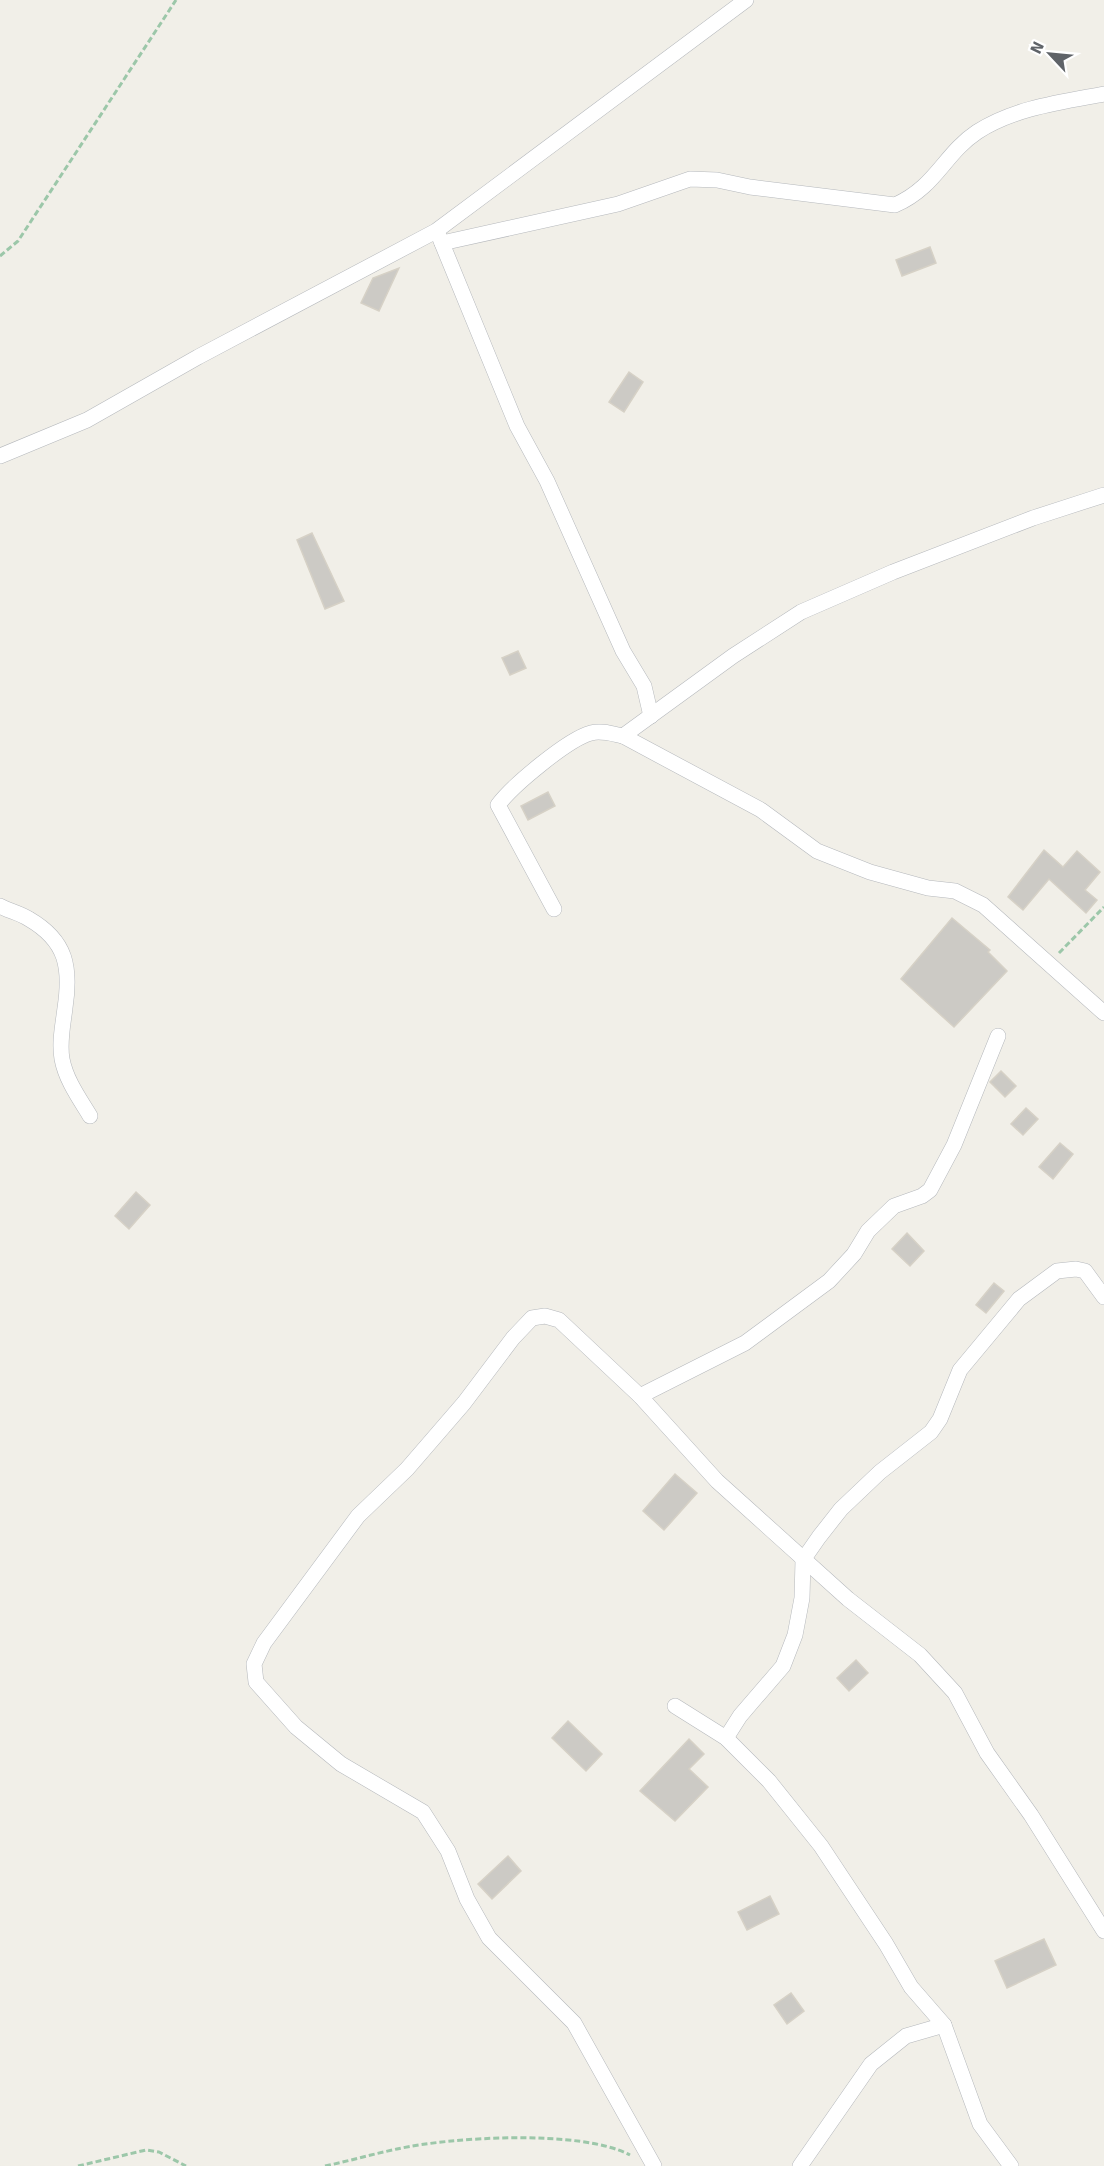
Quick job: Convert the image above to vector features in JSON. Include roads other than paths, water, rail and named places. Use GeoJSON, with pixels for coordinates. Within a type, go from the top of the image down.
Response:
{"type":"FeatureCollection","features":[{"type":"Feature","properties":{"kind":"street"},"geometry":{"type":"LineString","coordinates":[[0,456],[87,420],[439,237],[746,0]]}},
{"type":"Feature","properties":{"kind":"street"},"geometry":{"type":"LineString","coordinates":[[439,237],[618,204],[690,179],[717,180],[750,187],[895,205],[915,197],[976,133],[1023,111],[1104,93]]}},
{"type":"Feature","properties":{"kind":"street"},"geometry":{"type":"LineString","coordinates":[[439,237],[518,426],[547,481],[623,651],[644,686],[651,716]]}},
{"type":"Feature","properties":{"kind":"street"},"geometry":{"type":"LineString","coordinates":[[623,736],[801,612],[1022,522],[1104,495]]}},
{"type":"Feature","properties":{"kind":"street"},"geometry":{"type":"LineString","coordinates":[[554,909],[498,805],[542,764],[571,743],[591,733],[623,736],[761,810],[817,851],[870,872],[928,888],[955,891],[983,904],[1104,1013]]}},
{"type":"Feature","properties":{"kind":"street"},"geometry":{"type":"LineString","coordinates":[[0,906],[35,923],[66,956],[69,983],[61,1037],[62,1057],[67,1077],[90,1116]]}},
{"type":"Feature","properties":{"kind":"street"},"geometry":{"type":"LineString","coordinates":[[640,1396],[745,1343],[829,1281],[854,1254],[868,1231],[894,1206],[922,1196],[930,1190],[954,1145],[998,1036]]}},
{"type":"Feature","properties":{"kind":"street"},"geometry":{"type":"LineString","coordinates":[[726,1738],[740,1716],[783,1666],[795,1635],[802,1598],[803,1560],[841,1509],[880,1472],[931,1432],[940,1419],[960,1370],[1019,1299],[1057,1271],[1076,1269],[1086,1271],[1104,1297]]}},
{"type":"Feature","properties":{"kind":"street"},"geometry":{"type":"LineString","coordinates":[[654,2166],[574,2023],[489,1938],[467,1899],[448,1851],[423,1812],[341,1764],[296,1727],[256,1682],[255,1664],[264,1643],[358,1516],[407,1469],[464,1403],[513,1338],[532,1318],[546,1316],[559,1320],[640,1396],[717,1481],[848,1599],[920,1655],[955,1693],[987,1753],[1031,1815],[1104,1931]]}},
{"type":"Feature","properties":{"kind":"street"},"geometry":{"type":"LineString","coordinates":[[675,1706],[726,1738],[769,1780],[821,1846],[886,1944],[911,1987],[944,2025],[980,2124],[1011,2166]]}},
{"type":"Feature","properties":{"kind":"street"},"geometry":{"type":"LineString","coordinates":[[800,2166],[872,2064],[906,2036],[944,2025]]}}]}
